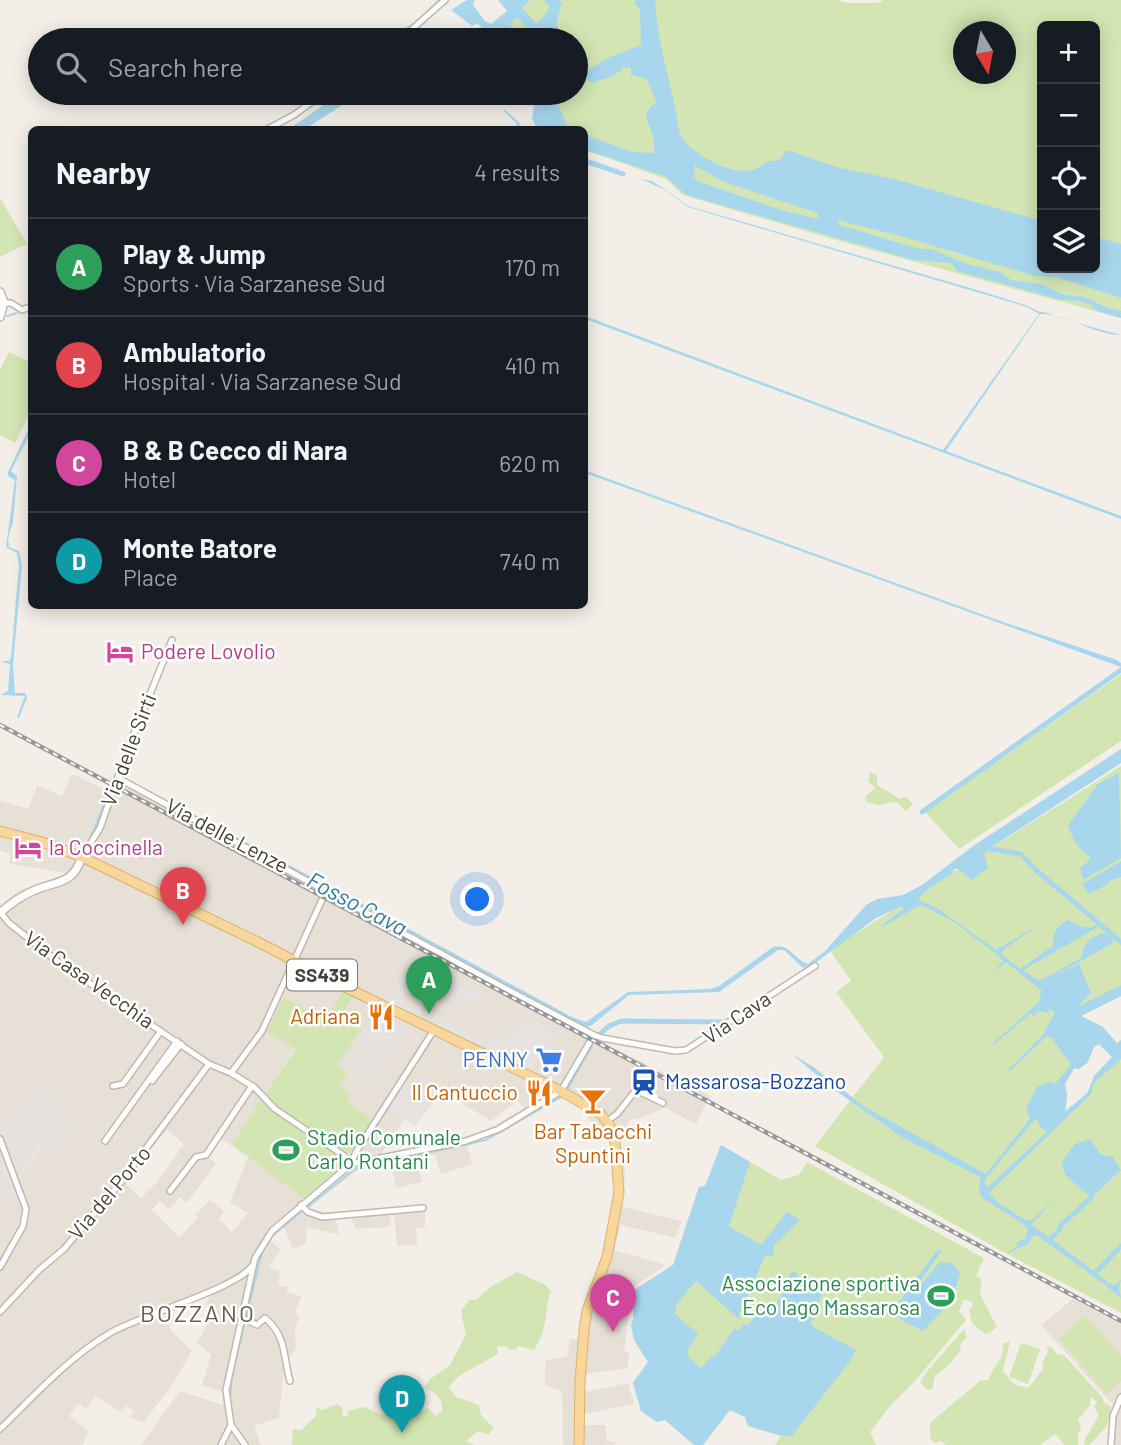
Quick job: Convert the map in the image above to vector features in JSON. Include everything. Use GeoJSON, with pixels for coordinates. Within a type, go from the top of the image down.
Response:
{"type":"FeatureCollection","features":[{"type":"Feature","properties":{"kind":"main road","name":"SS439"},"geometry":{"type":"LineString","coordinates":[[0,831],[42,842],[82,857],[564,1092],[594,1109],[607,1121]]}},
{"type":"Feature","properties":{"kind":"main road"},"geometry":{"type":"LineString","coordinates":[[579,1445],[580,1391],[587,1311],[607,1257],[619,1192],[615,1142],[607,1121]]}},
{"type":"Feature","properties":{"kind":"street"},"geometry":{"type":"LineString","coordinates":[[413,28],[445,0]]}},
{"type":"Feature","properties":{"kind":"street"},"geometry":{"type":"LineString","coordinates":[[274,126],[308,105]]}},
{"type":"Feature","properties":{"kind":"street"},"geometry":{"type":"LineString","coordinates":[[0,292],[0,317]]}},
{"type":"Feature","properties":{"kind":"street"},"geometry":{"type":"LineString","coordinates":[[2,303],[11,303],[22,310],[28,308]]}},
{"type":"Feature","properties":{"kind":"street","name":"Via delle Sirti"},"geometry":{"type":"LineString","coordinates":[[82,857],[100,828],[172,640]]}},
{"type":"Feature","properties":{"kind":"street","name":"Via delle Lenze"},"geometry":{"type":"LineString","coordinates":[[118,776],[594,1035]]}},
{"type":"Feature","properties":{"kind":"street"},"geometry":{"type":"LineString","coordinates":[[1,913],[32,891],[66,881],[74,873],[82,857]]}},
{"type":"Feature","properties":{"kind":"street"},"geometry":{"type":"LineString","coordinates":[[231,1073],[262,1031],[327,891]]}},
{"type":"Feature","properties":{"kind":"street","name":"Via Casa Vecchia"},"geometry":{"type":"LineString","coordinates":[[1,913],[9,923],[57,961],[209,1064],[252,1086],[275,1109],[343,1155],[351,1164]]}},
{"type":"Feature","properties":{"kind":"street","name":"Via Cava"},"geometry":{"type":"LineString","coordinates":[[594,1035],[675,1051],[687,1050],[815,966]]}},
{"type":"Feature","properties":{"kind":"street"},"geometry":{"type":"LineString","coordinates":[[0,1429],[50,1379],[108,1335],[133,1321],[246,1274],[272,1230],[303,1207],[351,1164],[434,1030]]}},
{"type":"Feature","properties":{"kind":"street"},"geometry":{"type":"LineString","coordinates":[[113,1086],[123,1084],[161,1031]]}},
{"type":"Feature","properties":{"kind":"street"},"geometry":{"type":"LineString","coordinates":[[351,1164],[481,1138],[564,1092],[594,1035]]}},
{"type":"Feature","properties":{"kind":"street"},"geometry":{"type":"LineString","coordinates":[[146,1090],[179,1042]]}},
{"type":"Feature","properties":{"kind":"street"},"geometry":{"type":"LineString","coordinates":[[105,1141],[179,1042]]}},
{"type":"Feature","properties":{"kind":"street","name":"Via del Porto"},"geometry":{"type":"LineString","coordinates":[[0,1312],[39,1270],[64,1249],[121,1182],[209,1064]]}},
{"type":"Feature","properties":{"kind":"street"},"geometry":{"type":"LineString","coordinates":[[170,1191],[197,1157],[206,1155],[252,1086]]}},
{"type":"Feature","properties":{"kind":"street"},"geometry":{"type":"LineString","coordinates":[[607,1121],[617,1114],[636,1090],[663,1103]]}},
{"type":"Feature","properties":{"kind":"street"},"geometry":{"type":"LineString","coordinates":[[0,1139],[26,1209],[23,1226],[0,1267]]}},
{"type":"Feature","properties":{"kind":"street"},"geometry":{"type":"LineString","coordinates":[[303,1207],[322,1217],[423,1208]]}},
{"type":"Feature","properties":{"kind":"street"},"geometry":{"type":"LineString","coordinates":[[245,1445],[231,1426],[226,1390],[246,1319],[253,1265]]}},
{"type":"Feature","properties":{"kind":"street"},"geometry":{"type":"LineString","coordinates":[[246,1319],[257,1325],[265,1318],[271,1323],[284,1342],[290,1381]]}},
{"type":"Feature","properties":{"kind":"street"},"geometry":{"type":"LineString","coordinates":[[1111,1445],[1113,1416],[1121,1397]]}},
{"type":"Feature","properties":{"kind":"street"},"geometry":{"type":"LineString","coordinates":[[221,1445],[231,1426]]}},
{"type":"Feature","properties":{"kind":"shaded area"},"geometry":{"type":"Polygon","coordinates":[[[72,774],[106,790],[111,777],[577,1029],[710,1096],[696,1124],[665,1108],[635,1120],[631,1118],[620,1138],[625,1172],[623,1207],[682,1221],[675,1238],[621,1225],[614,1250],[666,1265],[626,1292],[621,1307],[629,1311],[624,1351],[629,1353],[628,1368],[585,1374],[585,1392],[628,1383],[634,1404],[585,1414],[585,1425],[606,1425],[606,1441],[616,1442],[614,1445],[563,1445],[562,1392],[545,1384],[545,1361],[567,1356],[570,1339],[578,1339],[583,1305],[604,1252],[616,1188],[611,1145],[605,1126],[598,1131],[583,1112],[586,1107],[564,1093],[502,1133],[467,1146],[472,1164],[441,1174],[434,1154],[418,1158],[422,1182],[397,1188],[390,1164],[356,1171],[309,1208],[329,1213],[425,1204],[425,1227],[416,1228],[417,1245],[397,1246],[394,1215],[391,1215],[389,1227],[355,1229],[351,1216],[335,1218],[339,1234],[307,1228],[306,1243],[293,1249],[283,1225],[269,1239],[281,1250],[268,1267],[280,1271],[278,1285],[288,1287],[286,1292],[301,1296],[295,1314],[299,1316],[295,1329],[296,1348],[284,1367],[279,1418],[254,1426],[261,1445],[141,1445],[180,1391],[223,1405],[222,1392],[202,1385],[211,1355],[197,1343],[215,1310],[206,1304],[211,1294],[162,1314],[172,1331],[192,1351],[172,1385],[143,1423],[130,1417],[134,1410],[126,1406],[121,1412],[95,1396],[86,1409],[78,1404],[69,1416],[89,1431],[82,1445],[0,1445],[0,1210],[23,1201],[16,1182],[71,1103],[19,1103],[10,1109],[0,1122],[0,906],[19,890],[61,878],[65,873],[9,864],[10,854],[0,851],[0,801],[28,809],[37,785],[62,796],[72,774]],[[344,990],[325,1021],[284,997],[296,1048],[266,1092],[346,1102],[338,1086],[338,1065],[361,1032],[340,1017],[355,996],[344,990]],[[442,1091],[415,1126],[405,1118],[380,1156],[482,1133],[524,1108],[517,1101],[491,1121],[442,1091]],[[167,1130],[124,1182],[141,1198],[158,1181],[184,1144],[167,1130]],[[221,1139],[209,1158],[216,1163],[187,1203],[180,1197],[169,1210],[160,1201],[152,1210],[179,1237],[198,1218],[195,1215],[210,1200],[224,1211],[219,1219],[232,1232],[248,1213],[230,1202],[248,1157],[221,1139]]]}},
{"type":"Feature","properties":{"kind":"shaded area"},"geometry":{"type":"Polygon","coordinates":[[[419,958],[464,989],[478,995],[481,990],[484,992],[476,1003],[467,997],[460,1006],[438,992],[432,999],[429,997],[438,983],[431,979],[433,974],[421,967],[401,999],[447,1025],[449,1023],[459,1029],[461,1027],[488,1046],[497,1033],[505,1038],[509,1033],[511,1035],[522,1019],[535,1026],[538,1022],[556,1032],[533,1067],[529,1066],[527,1069],[379,997],[381,994],[392,999],[419,958]]]}},
{"type":"Feature","properties":{"kind":"shaded area"},"geometry":{"type":"Polygon","coordinates":[[[379,1006],[416,1024],[372,1089],[339,1066],[379,1006]]]}},
{"type":"Feature","properties":{"kind":"shaded area"},"geometry":{"type":"Polygon","coordinates":[[[36,1079],[72,1103],[65,1112],[80,1120],[59,1157],[39,1147],[16,1182],[23,1201],[0,1210],[0,1122],[10,1109],[19,1103],[36,1079]]]}},
{"type":"Feature","properties":{"kind":"shaded area"},"geometry":{"type":"Polygon","coordinates":[[[401,1081],[432,1103],[415,1126],[387,1105],[401,1081]]]}},
{"type":"Feature","properties":{"kind":"shaded area"},"geometry":{"type":"Polygon","coordinates":[[[1073,1299],[1121,1324],[1121,1445],[1109,1445],[1109,1424],[1114,1406],[1041,1325],[1073,1299]]]}},
{"type":"Feature","properties":{"kind":"green space"},"geometry":{"type":"Polygon","coordinates":[[[531,0],[837,0],[847,3],[879,3],[883,0],[1121,0],[1121,318],[839,241],[683,195],[666,179],[588,151],[588,126],[535,126],[535,105],[588,105],[588,28],[500,28],[531,0]]]}},
{"type":"Feature","properties":{"kind":"green space"},"geometry":{"type":"Polygon","coordinates":[[[0,198],[27,244],[0,257],[0,198]]]}},
{"type":"Feature","properties":{"kind":"green space"},"geometry":{"type":"Polygon","coordinates":[[[9,352],[28,362],[28,417],[15,443],[0,435],[0,370],[9,352]]]}},
{"type":"Feature","properties":{"kind":"green space"},"geometry":{"type":"Polygon","coordinates":[[[1121,674],[1121,741],[959,849],[925,812],[1121,674]]]}},
{"type":"Feature","properties":{"kind":"green space"},"geometry":{"type":"Polygon","coordinates":[[[1121,766],[1121,996],[1081,1016],[1103,1027],[1117,1043],[1121,1040],[1121,1313],[1007,1254],[815,1146],[884,1057],[836,992],[851,981],[831,952],[839,944],[1121,766]],[[1099,1044],[1094,1047],[1087,1063],[1079,1069],[1074,1068],[1065,1084],[1065,1112],[1088,1092],[1094,1076],[1112,1057],[1099,1044]]]}},
{"type":"Feature","properties":{"kind":"green space"},"geometry":{"type":"Polygon","coordinates":[[[870,772],[877,776],[877,785],[900,799],[906,797],[912,806],[905,811],[895,802],[878,805],[866,802],[865,797],[875,788],[868,781],[870,772]]]}},
{"type":"Feature","properties":{"kind":"green space"},"geometry":{"type":"Polygon","coordinates":[[[344,990],[355,995],[340,1017],[361,1031],[338,1065],[347,1073],[339,1086],[351,1095],[347,1102],[372,1119],[352,1153],[345,1153],[276,1107],[266,1092],[296,1049],[267,1032],[284,997],[325,1020],[344,990]]]}},
{"type":"Feature","properties":{"kind":"green space","name":"Stadio Comunale Carlo Rontani"},"geometry":{"type":"Polygon","coordinates":[[[262,1098],[344,1159],[343,1164],[304,1199],[232,1144],[262,1098]]]}},
{"type":"Feature","properties":{"kind":"green space"},"geometry":{"type":"Polygon","coordinates":[[[721,1145],[781,1180],[799,1175],[807,1162],[984,1258],[976,1276],[982,1279],[980,1294],[997,1327],[985,1334],[972,1323],[969,1309],[973,1306],[971,1301],[964,1300],[959,1311],[966,1320],[870,1432],[876,1445],[775,1445],[781,1436],[748,1426],[745,1417],[730,1410],[703,1445],[694,1445],[665,1420],[657,1422],[641,1411],[633,1383],[648,1362],[634,1340],[631,1325],[633,1311],[629,1298],[634,1290],[673,1265],[699,1187],[705,1186],[721,1145]]]}},
{"type":"Feature","properties":{"kind":"green space"},"geometry":{"type":"Polygon","coordinates":[[[517,1272],[544,1284],[551,1291],[544,1328],[534,1350],[518,1346],[517,1349],[510,1350],[504,1346],[497,1347],[498,1353],[460,1376],[449,1387],[456,1397],[479,1405],[481,1415],[494,1428],[488,1435],[478,1431],[466,1441],[475,1445],[292,1445],[293,1429],[301,1430],[316,1416],[316,1408],[323,1410],[337,1404],[342,1407],[343,1417],[348,1416],[347,1411],[365,1407],[379,1414],[414,1418],[418,1412],[428,1408],[435,1416],[442,1411],[440,1399],[425,1388],[429,1380],[450,1365],[466,1335],[461,1311],[469,1300],[476,1300],[490,1287],[517,1272]]]}},
{"type":"Feature","properties":{"kind":"green space"},"geometry":{"type":"Polygon","coordinates":[[[1085,1315],[1121,1356],[1121,1381],[1107,1394],[1059,1339],[1085,1315]]]}},
{"type":"Feature","properties":{"kind":"green space"},"geometry":{"type":"Polygon","coordinates":[[[964,1329],[967,1338],[961,1343],[960,1351],[946,1368],[935,1376],[932,1389],[927,1390],[920,1382],[964,1329]]]}},
{"type":"Feature","properties":{"kind":"green space"},"geometry":{"type":"Polygon","coordinates":[[[1010,1341],[1003,1371],[1015,1385],[1028,1388],[1044,1368],[1042,1363],[1048,1352],[1046,1348],[1050,1346],[1057,1354],[1064,1355],[1103,1398],[1103,1402],[1112,1407],[1106,1427],[1089,1445],[1085,1445],[1084,1441],[1099,1415],[1094,1406],[1097,1402],[1091,1397],[1090,1405],[1078,1418],[1081,1429],[1078,1445],[1064,1445],[1056,1434],[1040,1445],[946,1445],[941,1441],[934,1443],[930,1437],[930,1423],[981,1380],[988,1380],[1000,1358],[1003,1344],[1010,1341]]]}},
{"type":"Feature","properties":{"kind":"green space"},"geometry":{"type":"Polygon","coordinates":[[[1021,1343],[1040,1349],[1028,1384],[1009,1377],[1021,1343]]]}},
{"type":"Feature","properties":{"kind":"water"},"geometry":{"type":"Polygon","coordinates":[[[467,0],[474,0],[473,5],[485,21],[491,24],[507,11],[498,0],[531,0],[522,8],[537,24],[548,11],[549,5],[543,0],[559,0],[562,3],[556,24],[558,28],[527,28],[517,17],[510,24],[512,28],[478,28],[482,27],[477,23],[472,26],[451,10],[467,0]]]}},
{"type":"Feature","properties":{"kind":"water"},"geometry":{"type":"Polygon","coordinates":[[[636,0],[655,0],[660,41],[679,131],[686,143],[711,161],[727,168],[748,171],[767,161],[778,161],[788,150],[836,167],[898,180],[1037,220],[1037,273],[1100,273],[1100,238],[1121,244],[1121,298],[1056,277],[1035,276],[837,220],[840,225],[919,249],[932,249],[967,264],[1000,272],[1011,280],[1042,284],[1064,295],[1085,297],[1121,311],[1121,318],[1096,311],[1091,305],[1080,301],[1057,299],[957,271],[951,263],[914,260],[686,195],[665,176],[588,151],[588,136],[633,152],[654,153],[654,140],[646,116],[651,106],[657,103],[647,79],[631,75],[631,68],[622,67],[621,71],[611,77],[592,83],[588,80],[588,70],[610,57],[641,45],[640,9],[635,4],[636,0]],[[694,165],[695,173],[692,176],[700,182],[784,211],[819,219],[817,213],[722,181],[694,165]]]}},
{"type":"Feature","properties":{"kind":"water"},"geometry":{"type":"Polygon","coordinates":[[[324,105],[342,105],[310,126],[293,126],[324,105]]]}},
{"type":"Feature","properties":{"kind":"water"},"geometry":{"type":"Polygon","coordinates":[[[534,105],[558,105],[568,126],[536,126],[532,119],[534,105]]]}},
{"type":"Feature","properties":{"kind":"water"},"geometry":{"type":"Polygon","coordinates":[[[641,179],[652,181],[666,190],[688,206],[984,292],[1056,316],[1040,314],[946,451],[1121,516],[1121,519],[588,320],[588,317],[943,450],[1039,314],[1027,307],[688,207],[665,190],[641,179]]]}},
{"type":"Feature","properties":{"kind":"water"},"geometry":{"type":"Polygon","coordinates":[[[1074,322],[1121,335],[1101,332],[1074,322]]]}},
{"type":"Feature","properties":{"kind":"water"},"geometry":{"type":"Polygon","coordinates":[[[28,430],[28,438],[11,471],[17,476],[13,522],[8,539],[9,547],[19,551],[22,565],[13,665],[15,693],[25,693],[27,698],[19,718],[17,717],[25,696],[0,695],[8,691],[10,664],[0,661],[9,661],[11,657],[19,566],[17,553],[6,547],[15,480],[8,476],[28,430]]]}},
{"type":"Feature","properties":{"kind":"water"},"geometry":{"type":"Polygon","coordinates":[[[588,471],[1006,623],[1117,660],[1121,667],[588,474],[588,471]]]}},
{"type":"Feature","properties":{"kind":"water"},"geometry":{"type":"Polygon","coordinates":[[[1121,749],[1121,763],[989,849],[984,854],[988,868],[972,880],[954,869],[953,874],[918,899],[937,908],[996,950],[1037,926],[1001,954],[1020,969],[1053,946],[1056,930],[1068,920],[1084,927],[1098,927],[1023,970],[1039,981],[1081,958],[1086,944],[1092,938],[1105,933],[1112,937],[1113,943],[1051,978],[1079,964],[1091,993],[1077,1007],[1121,985],[1121,996],[1081,1016],[1103,1027],[1117,1043],[1121,1040],[1121,1059],[1094,1083],[1091,1094],[989,1193],[999,1203],[1027,1221],[1033,1219],[1058,1196],[1031,1225],[1049,1237],[1059,1227],[1063,1229],[1053,1240],[1109,1283],[1116,1285],[1121,1279],[1121,1298],[1038,1236],[1034,1235],[1028,1244],[1007,1254],[1017,1246],[1017,1242],[1025,1239],[1028,1230],[984,1199],[979,1192],[980,1177],[903,1138],[832,1088],[792,1054],[865,1107],[986,1174],[1030,1119],[1026,1109],[1037,1087],[1051,1081],[1055,1084],[1071,1065],[1052,1038],[1047,1036],[1008,1070],[1044,1034],[1055,1013],[1042,1003],[1050,1010],[1048,1013],[1039,1011],[1034,1016],[1031,1013],[991,1045],[1041,1000],[1039,997],[1042,991],[1006,962],[993,973],[1003,961],[999,956],[954,922],[924,906],[920,905],[884,926],[881,926],[903,909],[902,906],[876,918],[811,966],[803,968],[784,950],[778,950],[719,992],[629,995],[587,1027],[575,1023],[332,890],[333,888],[572,1017],[586,1022],[628,992],[710,989],[719,986],[773,947],[788,949],[808,964],[825,951],[866,905],[877,899],[903,895],[922,885],[973,846],[1121,749]],[[1099,1044],[1094,1047],[1087,1063],[1079,1069],[1074,1068],[1065,1084],[1065,1112],[1088,1092],[1094,1076],[1112,1057],[1099,1044]],[[1036,1118],[987,1177],[987,1188],[1047,1132],[1040,1127],[1036,1118]]]}},
{"type":"Feature","properties":{"kind":"water"},"geometry":{"type":"Polygon","coordinates":[[[1119,773],[1121,858],[1083,880],[1080,868],[1090,857],[1076,843],[1068,825],[1098,784],[1119,773]]]}},
{"type":"Feature","properties":{"kind":"water"},"geometry":{"type":"Polygon","coordinates":[[[1121,861],[1121,877],[1089,894],[1082,884],[1121,861]]]}},
{"type":"Feature","properties":{"kind":"water"},"geometry":{"type":"Polygon","coordinates":[[[1090,1139],[1101,1155],[1112,1156],[1121,1170],[1091,1198],[1066,1176],[1061,1163],[1075,1144],[1090,1139]]]}},
{"type":"Feature","properties":{"kind":"water"},"geometry":{"type":"Polygon","coordinates":[[[721,1145],[750,1162],[729,1226],[761,1245],[787,1212],[800,1220],[774,1245],[773,1256],[765,1256],[739,1315],[740,1320],[696,1281],[676,1305],[675,1314],[698,1334],[687,1351],[688,1356],[701,1368],[715,1356],[735,1328],[738,1331],[743,1324],[747,1325],[766,1305],[775,1306],[782,1293],[779,1288],[794,1270],[800,1278],[807,1277],[823,1287],[818,1306],[821,1311],[810,1323],[856,1350],[792,1436],[782,1436],[748,1426],[745,1417],[730,1410],[703,1445],[694,1445],[665,1420],[657,1422],[641,1411],[633,1383],[648,1362],[634,1340],[631,1325],[633,1312],[629,1298],[634,1290],[673,1265],[699,1187],[705,1186],[721,1145]]]}},
{"type":"Feature","properties":{"kind":"water"},"geometry":{"type":"Polygon","coordinates":[[[938,1249],[942,1251],[915,1288],[917,1289],[940,1262],[952,1263],[960,1273],[952,1296],[940,1303],[943,1310],[922,1332],[896,1315],[897,1305],[938,1249]]]}},
{"type":"Feature","properties":{"kind":"waterway"},"geometry":{"type":"LineString","coordinates":[[416,23],[439,0]]}},
{"type":"Feature","properties":{"kind":"waterway"},"geometry":{"type":"LineString","coordinates":[[407,28],[411,26]]}},
{"type":"Feature","properties":{"kind":"waterway"},"geometry":{"type":"LineString","coordinates":[[505,111],[518,123],[517,126]]}},
{"type":"Feature","properties":{"kind":"waterway"},"geometry":{"type":"LineString","coordinates":[[267,126],[280,120]]}},
{"type":"Feature","properties":{"kind":"waterway"},"geometry":{"type":"LineString","coordinates":[[588,161],[623,174],[588,162]]}},
{"type":"Feature","properties":{"kind":"waterway"},"geometry":{"type":"LineString","coordinates":[[7,316],[17,313]]}},
{"type":"Feature","properties":{"kind":"waterway"},"geometry":{"type":"LineString","coordinates":[[922,812],[1121,670]]}},
{"type":"Feature","properties":{"kind":"waterway","name":"Fosso Cava"},"geometry":{"type":"LineString","coordinates":[[90,839],[117,776]]}},
{"type":"Feature","properties":{"kind":"waterway","name":"Fosso Cava"},"geometry":{"type":"LineString","coordinates":[[160,798],[334,890]]}},
{"type":"Feature","properties":{"kind":"waterway"},"geometry":{"type":"LineString","coordinates":[[990,849],[1021,854],[1121,942]]}},
{"type":"Feature","properties":{"kind":"waterway"},"geometry":{"type":"LineString","coordinates":[[600,1034],[621,1021],[726,1022]]}},
{"type":"Feature","properties":{"kind":"waterway","name":"Fosso Cava"},"geometry":{"type":"LineString","coordinates":[[567,1090],[592,1046]]}},
{"type":"Feature","properties":{"kind":"waterway","name":"Fosso Cava"},"geometry":{"type":"LineString","coordinates":[[307,1207],[355,1169],[486,1140],[561,1097]]}},
{"type":"Feature","properties":{"kind":"waterway"},"geometry":{"type":"LineString","coordinates":[[1060,1226],[1091,1198]]}},
{"type":"Feature","properties":{"kind":"waterway","name":"Fosso Cava"},"geometry":{"type":"LineString","coordinates":[[270,1238],[303,1210]]}},
{"type":"Feature","properties":{"kind":"waterway"},"geometry":{"type":"LineString","coordinates":[[1096,1272],[1121,1246]]}},
{"type":"Feature","properties":{"kind":"waterway","name":"Fosso Cava"},"geometry":{"type":"LineString","coordinates":[[230,1400],[232,1375],[262,1252]]}},
{"type":"Feature","properties":{"kind":"railway"},"geometry":{"type":"LineString","coordinates":[[0,725],[1121,1321]]}},
{"type":"Feature","properties":{"kind":"place","name":"Podere Lovolio"},"geometry":{"type":"Point","coordinates":[120,652]}},
{"type":"Feature","properties":{"kind":"place","name":"la Coccinella"},"geometry":{"type":"Point","coordinates":[28,848]}},
{"type":"Feature","properties":{"kind":"place","name":"Ambulatorio"},"geometry":{"type":"Point","coordinates":[183,925]}},
{"type":"Feature","properties":{"kind":"place","name":"Play & Jump"},"geometry":{"type":"Point","coordinates":[429,1014]}},
{"type":"Feature","properties":{"kind":"place","name":"Adriana"},"geometry":{"type":"Point","coordinates":[381,1017]}},
{"type":"Feature","properties":{"kind":"place","name":"PENNY"},"geometry":{"type":"Point","coordinates":[549,1060]}},
{"type":"Feature","properties":{"kind":"place","name":"Massarosa-Bozzano"},"geometry":{"type":"Point","coordinates":[644,1082]}},
{"type":"Feature","properties":{"kind":"place","name":"Il Cantuccio"},"geometry":{"type":"Point","coordinates":[539,1093]}},
{"type":"Feature","properties":{"kind":"place","name":"Bar Tabacchi Spuntini"},"geometry":{"type":"Point","coordinates":[593,1101]}},
{"type":"Feature","properties":{"kind":"place","name":"Stadio Comunale Carlo Rontani"},"geometry":{"type":"Point","coordinates":[286,1150]}},
{"type":"Feature","properties":{"kind":"place","name":"Associazione sportiva Eco lago Massarosa"},"geometry":{"type":"Point","coordinates":[941,1296]}},
{"type":"Feature","properties":{"kind":"place","name":"B & B Cecco di Nara"},"geometry":{"type":"Point","coordinates":[613,1332]}},
{"type":"Feature","properties":{"kind":"place","name":"Monte Batore"},"geometry":{"type":"Point","coordinates":[402,1433]}},
{"type":"Feature","properties":{"kind":"district","name":"BOZZANO"},"geometry":{"type":"Point","coordinates":[198,1314]}}]}
